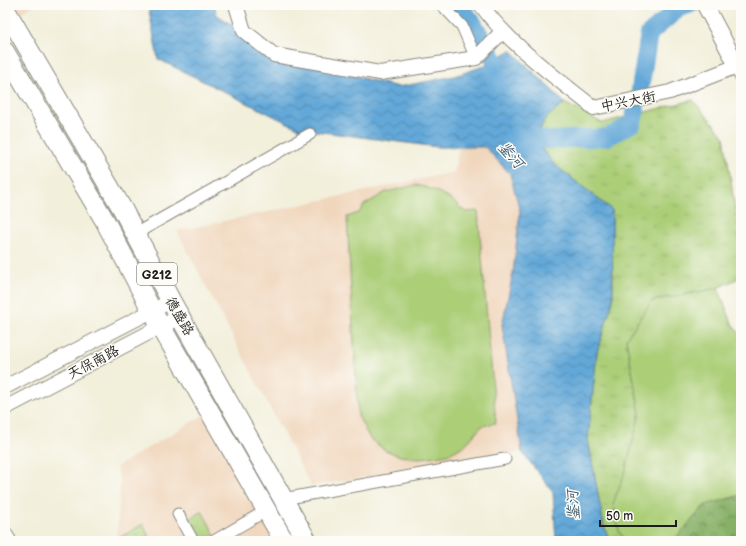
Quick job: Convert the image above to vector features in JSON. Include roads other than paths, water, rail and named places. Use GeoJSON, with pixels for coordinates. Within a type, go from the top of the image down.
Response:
{"type":"FeatureCollection","features":[{"type":"Feature","properties":{"kind":"highway","name":"德盛路"},"geometry":{"type":"LineString","coordinates":[[5,9],[136,234],[176,309],[307,541]]}},
{"type":"Feature","properties":{"kind":"highway","name":"G212"},"geometry":{"type":"LineString","coordinates":[[6,55],[105,222],[157,318],[284,541]]}},
{"type":"Feature","properties":{"kind":"main road"},"geometry":{"type":"LineString","coordinates":[[705,5],[740,68]]}},
{"type":"Feature","properties":{"kind":"street"},"geometry":{"type":"LineString","coordinates":[[236,5],[244,32],[274,55],[380,73],[476,58],[503,31]]}},
{"type":"Feature","properties":{"kind":"street"},"geometry":{"type":"LineString","coordinates":[[442,5],[462,26],[476,58]]}},
{"type":"Feature","properties":{"kind":"street","name":"中兴大街"},"geometry":{"type":"LineString","coordinates":[[481,5],[492,20],[535,61],[594,108],[670,92],[740,68]]}},
{"type":"Feature","properties":{"kind":"street"},"geometry":{"type":"LineString","coordinates":[[136,234],[310,134]]}},
{"type":"Feature","properties":{"kind":"street","name":"天保南路"},"geometry":{"type":"LineString","coordinates":[[5,387],[176,309]]}},
{"type":"Feature","properties":{"kind":"street","name":"天保南路"},"geometry":{"type":"LineString","coordinates":[[5,408],[157,318]]}},
{"type":"Feature","properties":{"kind":"street"},"geometry":{"type":"LineString","coordinates":[[283,499],[505,459]]}},
{"type":"Feature","properties":{"kind":"street"},"geometry":{"type":"LineString","coordinates":[[214,541],[267,510]]}},
{"type":"Feature","properties":{"kind":"street"},"geometry":{"type":"LineString","coordinates":[[178,514],[193,541]]}},
{"type":"Feature","properties":{"kind":"street"},"geometry":{"type":"LineString","coordinates":[[5,531],[11,541]]}},
{"type":"Feature","properties":{"kind":"water","name":"鉴河"},"geometry":{"type":"Polygon","coordinates":[[[148,5],[215,5],[216,14],[241,31],[254,51],[289,64],[323,68],[398,87],[454,76],[484,66],[511,50],[565,103],[545,119],[535,141],[555,165],[612,210],[613,300],[597,352],[588,439],[604,527],[610,541],[556,541],[553,492],[522,452],[502,325],[513,273],[520,211],[510,174],[485,147],[437,147],[300,129],[158,59],[148,5]]]}},
{"type":"Feature","properties":{"kind":"waterway"},"geometry":{"type":"LineString","coordinates":[[459,5],[474,24],[482,39]]}},
{"type":"Feature","properties":{"kind":"waterway"},"geometry":{"type":"LineString","coordinates":[[640,89],[649,34],[679,8],[689,5]]}},
{"type":"Feature","properties":{"kind":"waterway"},"geometry":{"type":"LineString","coordinates":[[492,55],[495,61],[496,83]]}},
{"type":"Feature","properties":{"kind":"waterway","name":"鉴河"},"geometry":{"type":"LineString","coordinates":[[511,138],[551,140],[608,137],[633,123],[636,108]]}}]}
